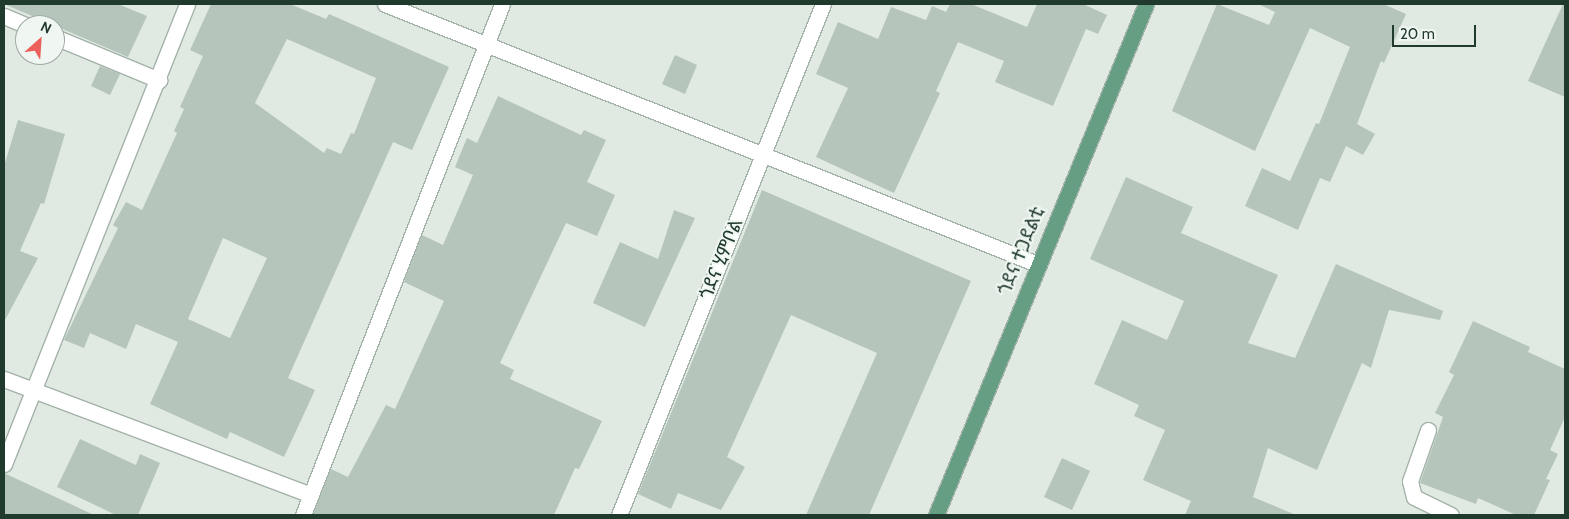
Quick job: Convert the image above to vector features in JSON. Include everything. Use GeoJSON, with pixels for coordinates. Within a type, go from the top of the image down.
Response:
{"type":"FeatureCollection","features":[{"type":"Feature","properties":{"kind":"main road","name":"ጎደና ተጋደልቲ"},"geometry":{"type":"LineString","coordinates":[[936,515],[1037,264],[1146,4]]}},
{"type":"Feature","properties":{"kind":"street"},"geometry":{"type":"LineString","coordinates":[[4,464],[159,80],[187,4]]}},
{"type":"Feature","properties":{"kind":"street"},"geometry":{"type":"LineString","coordinates":[[386,4],[626,98],[762,156],[1037,264]]}},
{"type":"Feature","properties":{"kind":"street"},"geometry":{"type":"LineString","coordinates":[[303,515],[502,4]]}},
{"type":"Feature","properties":{"kind":"street","name":"ጎደና ሂምቦል"},"geometry":{"type":"LineString","coordinates":[[618,515],[824,4]]}},
{"type":"Feature","properties":{"kind":"street"},"geometry":{"type":"LineString","coordinates":[[65,41],[159,80]]}},
{"type":"Feature","properties":{"kind":"street"},"geometry":{"type":"LineString","coordinates":[[4,379],[311,495]]}},
{"type":"Feature","properties":{"kind":"street"},"geometry":{"type":"LineString","coordinates":[[1428,430],[1410,482],[1414,497],[1451,515]]}},
{"type":"Feature","properties":{"kind":"building"},"geometry":{"type":"Polygon","coordinates":[[[4,4],[118,4],[147,16],[128,57],[65,30],[65,15],[30,15],[4,4]]]}},
{"type":"Feature","properties":{"kind":"building"},"geometry":{"type":"Polygon","coordinates":[[[211,4],[290,4],[326,19],[329,14],[449,67],[412,150],[393,142],[288,378],[315,390],[284,457],[230,432],[227,439],[150,404],[178,342],[136,324],[126,349],[90,333],[84,348],[64,340],[118,228],[113,225],[126,202],[142,210],[177,133],[174,131],[184,109],[180,107],[203,56],[190,50],[211,4]],[[287,39],[255,103],[324,153],[327,148],[341,154],[351,133],[354,134],[376,78],[287,39]],[[223,238],[188,319],[230,338],[267,258],[223,238]]]}},
{"type":"Feature","properties":{"kind":"building"},"geometry":{"type":"Polygon","coordinates":[[[950,4],[971,4],[1027,27],[1037,4],[1083,4],[1107,15],[1098,34],[1086,29],[1053,106],[995,82],[1004,61],[958,42],[936,91],[940,93],[894,193],[816,157],[848,88],[816,74],[838,22],[878,39],[891,7],[926,20],[932,6],[946,12],[950,4]]]}},
{"type":"Feature","properties":{"kind":"building"},"geometry":{"type":"Polygon","coordinates":[[[1217,4],[1269,25],[1275,12],[1258,4],[1383,4],[1406,14],[1384,63],[1381,61],[1357,124],[1375,134],[1363,155],[1346,146],[1330,182],[1320,178],[1298,230],[1245,206],[1262,168],[1290,181],[1316,123],[1319,124],[1350,47],[1310,28],[1255,151],[1172,111],[1217,4]]]}},
{"type":"Feature","properties":{"kind":"building"},"geometry":{"type":"Polygon","coordinates":[[[1563,4],[1565,4],[1565,97],[1528,81],[1563,4]]]}},
{"type":"Feature","properties":{"kind":"building"},"geometry":{"type":"Polygon","coordinates":[[[675,55],[697,65],[685,94],[662,84],[675,55]]]}},
{"type":"Feature","properties":{"kind":"building"},"geometry":{"type":"Polygon","coordinates":[[[100,66],[120,74],[110,95],[91,86],[100,66]]]}},
{"type":"Feature","properties":{"kind":"building"},"geometry":{"type":"Polygon","coordinates":[[[498,96],[581,135],[584,130],[606,140],[587,182],[615,195],[597,236],[566,223],[500,363],[514,370],[510,379],[602,421],[579,469],[575,468],[554,515],[313,515],[331,469],[348,477],[386,405],[395,409],[444,301],[404,282],[422,235],[443,245],[473,175],[455,167],[467,138],[477,143],[498,96]]]}},
{"type":"Feature","properties":{"kind":"building"},"geometry":{"type":"Polygon","coordinates":[[[18,120],[65,134],[44,204],[41,203],[20,251],[38,258],[4,322],[4,166],[18,120]]]}},
{"type":"Feature","properties":{"kind":"building"},"geometry":{"type":"Polygon","coordinates":[[[1126,177],[1193,207],[1181,233],[1278,275],[1248,343],[1295,358],[1336,264],[1443,311],[1440,320],[1389,310],[1371,368],[1362,363],[1317,470],[1268,448],[1253,497],[1296,515],[1185,515],[1191,501],[1143,480],[1165,430],[1134,416],[1139,405],[1094,384],[1122,320],[1167,340],[1184,301],[1090,259],[1126,177]]]}},
{"type":"Feature","properties":{"kind":"building"},"geometry":{"type":"Polygon","coordinates":[[[762,190],[971,281],[869,515],[806,515],[877,353],[791,315],[727,457],[745,467],[721,510],[678,493],[671,509],[638,494],[762,190]]]}},
{"type":"Feature","properties":{"kind":"building"},"geometry":{"type":"Polygon","coordinates":[[[674,210],[695,218],[645,327],[593,303],[620,242],[658,259],[674,210]]]}},
{"type":"Feature","properties":{"kind":"building"},"geometry":{"type":"Polygon","coordinates":[[[1473,321],[1530,347],[1528,352],[1565,369],[1565,417],[1550,450],[1558,454],[1546,479],[1550,480],[1534,515],[1516,515],[1478,498],[1476,504],[1420,483],[1443,417],[1435,413],[1454,375],[1449,372],[1473,321]]]}},
{"type":"Feature","properties":{"kind":"building"},"geometry":{"type":"Polygon","coordinates":[[[80,439],[136,465],[140,454],[160,463],[138,515],[116,515],[57,487],[80,439]]]}},
{"type":"Feature","properties":{"kind":"building"},"geometry":{"type":"Polygon","coordinates":[[[1062,458],[1090,471],[1072,510],[1044,497],[1062,458]]]}},
{"type":"Feature","properties":{"kind":"building"},"geometry":{"type":"Polygon","coordinates":[[[4,473],[94,515],[4,515],[4,473]]]}}]}
